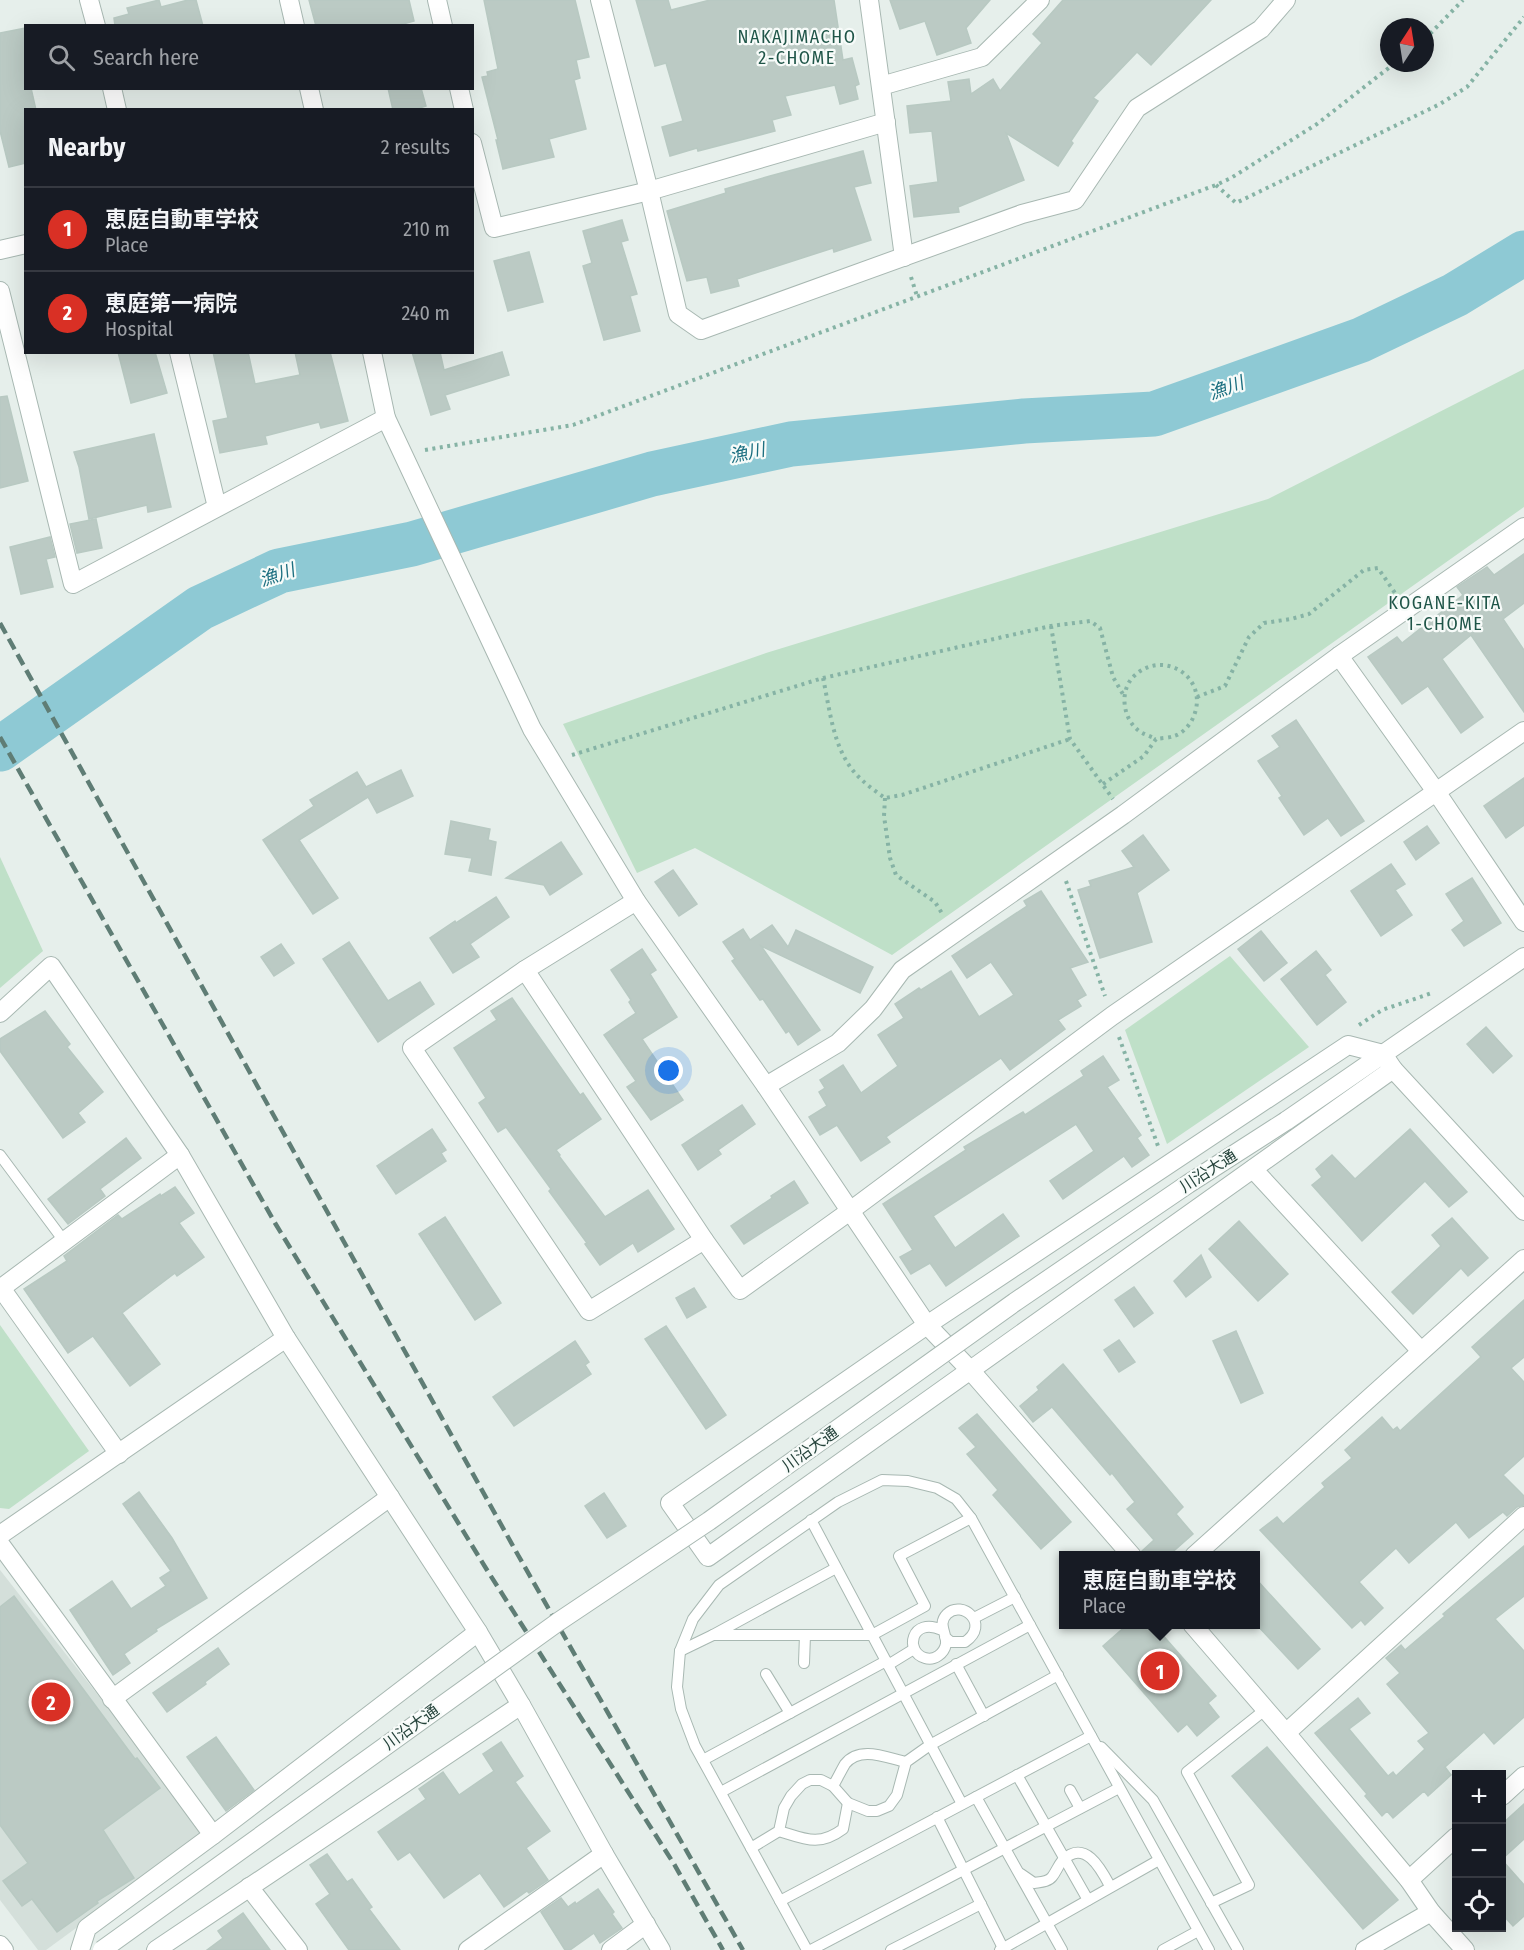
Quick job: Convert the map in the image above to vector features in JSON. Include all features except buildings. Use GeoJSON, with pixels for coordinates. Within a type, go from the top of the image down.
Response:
{"type":"FeatureCollection","features":[{"type":"Feature","properties":{"kind":"street"},"geometry":{"type":"LineString","coordinates":[[89,0],[95,24]]}},
{"type":"Feature","properties":{"kind":"street"},"geometry":{"type":"LineString","coordinates":[[289,0],[295,24]]}},
{"type":"Feature","properties":{"kind":"street"},"geometry":{"type":"LineString","coordinates":[[436,0],[442,24]]}},
{"type":"Feature","properties":{"kind":"street"},"geometry":{"type":"LineString","coordinates":[[600,0],[678,314],[701,330],[1022,214],[1075,200],[1137,108],[1261,29],[1286,0]]}},
{"type":"Feature","properties":{"kind":"street"},"geometry":{"type":"LineString","coordinates":[[869,0],[904,257]]}},
{"type":"Feature","properties":{"kind":"street"},"geometry":{"type":"LineString","coordinates":[[881,86],[982,57],[1040,0]]}},
{"type":"Feature","properties":{"kind":"street"},"geometry":{"type":"LineString","coordinates":[[112,90],[117,108]]}},
{"type":"Feature","properties":{"kind":"street"},"geometry":{"type":"LineString","coordinates":[[309,90],[314,108]]}},
{"type":"Feature","properties":{"kind":"street"},"geometry":{"type":"LineString","coordinates":[[459,90],[464,108]]}},
{"type":"Feature","properties":{"kind":"street"},"geometry":{"type":"LineString","coordinates":[[474,151],[494,228],[649,191],[886,122]]}},
{"type":"Feature","properties":{"kind":"street"},"geometry":{"type":"LineString","coordinates":[[0,250],[24,244]]}},
{"type":"Feature","properties":{"kind":"street"},"geometry":{"type":"LineString","coordinates":[[0,291],[73,584],[386,418]]}},
{"type":"Feature","properties":{"kind":"street"},"geometry":{"type":"LineString","coordinates":[[179,354],[217,507]]}},
{"type":"Feature","properties":{"kind":"street"},"geometry":{"type":"LineString","coordinates":[[372,354],[386,418],[532,729],[636,901],[766,1086],[927,1325],[971,1371],[1128,1551]]}},
{"type":"Feature","properties":{"kind":"street"},"geometry":{"type":"LineString","coordinates":[[766,1086],[838,1043],[873,1009],[902,970],[1124,815],[1339,656],[1524,527]]}},
{"type":"Feature","properties":{"kind":"street"},"geometry":{"type":"LineString","coordinates":[[1339,656],[1437,793],[1524,922]]}},
{"type":"Feature","properties":{"kind":"street"},"geometry":{"type":"LineString","coordinates":[[525,970],[704,1240],[740,1290],[1112,1016],[1524,731]]}},
{"type":"Feature","properties":{"kind":"street"},"geometry":{"type":"LineString","coordinates":[[636,901],[525,970],[412,1048],[589,1311],[704,1240]]}},
{"type":"Feature","properties":{"kind":"street","name":"川沿大通"},"geometry":{"type":"LineString","coordinates":[[102,1950],[558,1622],[709,1521],[1015,1302],[1188,1184],[1286,1121],[1388,1062],[1524,957]]}},
{"type":"Feature","properties":{"kind":"street"},"geometry":{"type":"LineString","coordinates":[[0,1013],[51,966],[180,1155],[286,1338],[478,1632],[604,1854],[662,1950]]}},
{"type":"Feature","properties":{"kind":"street"},"geometry":{"type":"LineString","coordinates":[[1388,1062],[1253,1169],[708,1557],[670,1503],[927,1325],[1348,1045],[1388,1062],[1524,1211]]}},
{"type":"Feature","properties":{"kind":"street"},"geometry":{"type":"LineString","coordinates":[[119,1454],[0,1288],[180,1155]]}},
{"type":"Feature","properties":{"kind":"street"},"geometry":{"type":"LineString","coordinates":[[1253,1169],[1421,1351]]}},
{"type":"Feature","properties":{"kind":"street"},"geometry":{"type":"LineString","coordinates":[[1200,1551],[1524,1259]]}},
{"type":"Feature","properties":{"kind":"street"},"geometry":{"type":"LineString","coordinates":[[0,1535],[286,1338]]}},
{"type":"Feature","properties":{"kind":"street"},"geometry":{"type":"LineString","coordinates":[[112,1699],[390,1497]]}},
{"type":"Feature","properties":{"kind":"street"},"geometry":{"type":"LineString","coordinates":[[1286,1732],[1524,1516]]}},
{"type":"Feature","properties":{"kind":"street"},"geometry":{"type":"LineString","coordinates":[[0,1544],[213,1835]]}},
{"type":"Feature","properties":{"kind":"street"},"geometry":{"type":"LineString","coordinates":[[1196,1629],[1286,1732],[1409,1880],[1431,1912],[1466,1950]]}},
{"type":"Feature","properties":{"kind":"street"},"geometry":{"type":"LineString","coordinates":[[80,1950],[87,1928],[213,1835],[478,1632]]}},
{"type":"Feature","properties":{"kind":"street"},"geometry":{"type":"LineString","coordinates":[[163,1948],[249,1887],[521,1705]]}},
{"type":"Feature","properties":{"kind":"street"},"geometry":{"type":"LineString","coordinates":[[1506,1792],[1524,1776]]}},
{"type":"Feature","properties":{"kind":"street"},"geometry":{"type":"LineString","coordinates":[[1409,1880],[1452,1841]]}},
{"type":"Feature","properties":{"kind":"street"},"geometry":{"type":"LineString","coordinates":[[468,1950],[604,1854]]}},
{"type":"Feature","properties":{"kind":"street"},"geometry":{"type":"LineString","coordinates":[[249,1887],[298,1950]]}},
{"type":"Feature","properties":{"kind":"street"},"geometry":{"type":"LineString","coordinates":[[1365,1950],[1431,1912]]}},
{"type":"Feature","properties":{"kind":"street"},"geometry":{"type":"LineString","coordinates":[[611,1950],[646,1924]]}},
{"type":"Feature","properties":{"kind":"street"},"geometry":{"type":"LineString","coordinates":[[0,1945],[4,1950]]}},
{"type":"Feature","properties":{"kind":"lane"},"geometry":{"type":"LineString","coordinates":[[0,1155],[64,1241]]}},
{"type":"Feature","properties":{"kind":"lane"},"geometry":{"type":"LineString","coordinates":[[1119,1788],[809,1950],[695,1746],[681,1709],[677,1687],[680,1651],[693,1619],[719,1585],[838,1502],[882,1480],[908,1481],[937,1488],[956,1499],[971,1518],[1209,1950]]}},
{"type":"Feature","properties":{"kind":"lane"},"geometry":{"type":"LineString","coordinates":[[713,1635],[872,1635],[925,1606],[899,1556],[971,1518]]}},
{"type":"Feature","properties":{"kind":"lane"},"geometry":{"type":"LineString","coordinates":[[810,1520],[962,1804]]}},
{"type":"Feature","properties":{"kind":"lane"},"geometry":{"type":"LineString","coordinates":[[680,1651],[836,1568]]}},
{"type":"Feature","properties":{"kind":"lane"},"geometry":{"type":"LineString","coordinates":[[974,1618],[1015,1597]]}},
{"type":"Feature","properties":{"kind":"lane"},"geometry":{"type":"LineString","coordinates":[[944,1633],[943,1620],[948,1612],[957,1609],[967,1611],[974,1618],[975,1632],[965,1642],[951,1642],[944,1633],[933,1626],[924,1627],[916,1632],[913,1640],[914,1649],[925,1658],[938,1656],[943,1651],[944,1633]]}},
{"type":"Feature","properties":{"kind":"lane"},"geometry":{"type":"LineString","coordinates":[[721,1792],[1030,1625]]}},
{"type":"Feature","properties":{"kind":"lane"},"geometry":{"type":"LineString","coordinates":[[804,1664],[805,1635]]}},
{"type":"Feature","properties":{"kind":"lane"},"geometry":{"type":"LineString","coordinates":[[703,1760],[914,1649]]}},
{"type":"Feature","properties":{"kind":"lane"},"geometry":{"type":"LineString","coordinates":[[956,1664],[984,1716]]}},
{"type":"Feature","properties":{"kind":"lane"},"geometry":{"type":"LineString","coordinates":[[766,1674],[790,1713]]}},
{"type":"Feature","properties":{"kind":"lane"},"geometry":{"type":"LineString","coordinates":[[751,1848],[778,1831],[784,1808],[802,1784],[810,1780],[821,1780],[833,1786],[848,1803],[868,1811],[877,1811],[890,1806],[897,1796],[906,1762],[930,1744],[1058,1676]]}},
{"type":"Feature","properties":{"kind":"lane"},"geometry":{"type":"LineString","coordinates":[[1211,1903],[1249,1885],[1187,1772],[1266,1709]]}},
{"type":"Feature","properties":{"kind":"lane"},"geometry":{"type":"LineString","coordinates":[[780,1901],[1091,1736]]}},
{"type":"Feature","properties":{"kind":"lane"},"geometry":{"type":"LineString","coordinates":[[1091,1736],[1153,1800],[1238,1950]]}},
{"type":"Feature","properties":{"kind":"lane"},"geometry":{"type":"LineString","coordinates":[[833,1786],[846,1764],[855,1756],[870,1753],[906,1762]]}},
{"type":"Feature","properties":{"kind":"lane"},"geometry":{"type":"LineString","coordinates":[[1017,1775],[1088,1900]]}},
{"type":"Feature","properties":{"kind":"lane"},"geometry":{"type":"LineString","coordinates":[[1071,1790],[1080,1808]]}},
{"type":"Feature","properties":{"kind":"lane"},"geometry":{"type":"LineString","coordinates":[[976,1797],[1062,1950]]}},
{"type":"Feature","properties":{"kind":"lane"},"geometry":{"type":"LineString","coordinates":[[778,1831],[819,1841],[833,1836],[843,1829],[848,1803]]}},
{"type":"Feature","properties":{"kind":"lane"},"geometry":{"type":"LineString","coordinates":[[937,1817],[1002,1950],[1110,1886],[1159,1860]]}},
{"type":"Feature","properties":{"kind":"lane"},"geometry":{"type":"LineString","coordinates":[[1018,1873],[1035,1883],[1045,1881],[1052,1877],[1065,1859],[1075,1854],[1084,1854],[1098,1862],[1110,1886]]}},
{"type":"Feature","properties":{"kind":"lane"},"geometry":{"type":"LineString","coordinates":[[891,1950],[981,1904]]}},
{"type":"Feature","properties":{"kind":"lane"},"geometry":{"type":"LineString","coordinates":[[1163,1950],[1198,1931]]}},
{"type":"Feature","properties":{"kind":"path"},"geometry":{"type":"LineString","coordinates":[[1434,30],[1463,0]]}},
{"type":"Feature","properties":{"kind":"path"},"geometry":{"type":"LineString","coordinates":[[1216,185],[1236,203],[1440,105],[1467,87],[1524,17]]}},
{"type":"Feature","properties":{"kind":"path"},"geometry":{"type":"LineString","coordinates":[[403,454],[573,425],[1216,185],[1317,124],[1383,72]]}},
{"type":"Feature","properties":{"kind":"path"},"geometry":{"type":"LineString","coordinates":[[1197,697],[1225,686],[1249,637],[1264,623],[1309,614],[1364,570],[1378,568],[1406,610]]}},
{"type":"Feature","properties":{"kind":"path"},"geometry":{"type":"LineString","coordinates":[[563,758],[823,678],[1051,626],[1090,621],[1100,628],[1113,677],[1124,696],[1126,715],[1138,731],[1156,739],[1175,736],[1190,725],[1198,707],[1196,688],[1184,672],[1166,665],[1147,667],[1132,678],[1124,696]]}},
{"type":"Feature","properties":{"kind":"path"},"geometry":{"type":"LineString","coordinates":[[1051,626],[1070,739],[1124,815]]}},
{"type":"Feature","properties":{"kind":"path"},"geometry":{"type":"LineString","coordinates":[[823,678],[836,735],[846,761],[856,775],[885,798],[902,795],[1070,739]]}},
{"type":"Feature","properties":{"kind":"path"},"geometry":{"type":"LineString","coordinates":[[1102,784],[1144,756],[1156,739]]}},
{"type":"Feature","properties":{"kind":"path"},"geometry":{"type":"LineString","coordinates":[[885,798],[884,816],[890,858],[896,874],[934,902],[956,933]]}},
{"type":"Feature","properties":{"kind":"path"},"geometry":{"type":"LineString","coordinates":[[1059,860],[1158,1147]]}},
{"type":"Feature","properties":{"kind":"path"},"geometry":{"type":"LineString","coordinates":[[1353,1029],[1382,1010],[1433,993]]}},
{"type":"Feature","properties":{"kind":"shaded area"},"geometry":{"type":"Polygon","coordinates":[[[0,1570],[206,1833],[46,1950],[38,1950],[0,1900],[0,1570]]]}},
{"type":"Feature","properties":{"kind":"green space"},"geometry":{"type":"Polygon","coordinates":[[[1524,369],[1524,507],[892,955],[695,848],[637,873],[563,724],[766,653],[1268,499],[1524,369]]]}},
{"type":"Feature","properties":{"kind":"green space"},"geometry":{"type":"Polygon","coordinates":[[[0,857],[43,951],[0,988],[0,857]]]}},
{"type":"Feature","properties":{"kind":"green space"},"geometry":{"type":"Polygon","coordinates":[[[1230,956],[1309,1047],[1167,1144],[1125,1030],[1230,956]]]}},
{"type":"Feature","properties":{"kind":"green space"},"geometry":{"type":"Polygon","coordinates":[[[0,1325],[89,1451],[9,1509],[0,1508],[0,1325]]]}},
{"type":"Feature","properties":{"kind":"waterway","name":"漁川"},"geometry":{"type":"LineString","coordinates":[[0,749],[200,608],[279,571],[412,544],[652,474],[791,444],[1024,421],[1154,414],[1361,340],[1455,295],[1524,253]]}},
{"type":"Feature","properties":{"kind":"railway"},"geometry":{"type":"LineString","coordinates":[[0,623],[518,1555],[743,1950]]}},
{"type":"Feature","properties":{"kind":"railway"},"geometry":{"type":"LineString","coordinates":[[0,737],[275,1223],[487,1570],[674,1864],[723,1950]]}},
{"type":"Feature","properties":{"kind":"place","name":"恵庭自動車学校"},"geometry":{"type":"Point","coordinates":[1160,1671]}},
{"type":"Feature","properties":{"kind":"place","name":"恵庭第一病院"},"geometry":{"type":"Point","coordinates":[51,1702]}},
{"type":"Feature","properties":{"kind":"district","name":"NAKAJIMACHO 2-CHOME"},"geometry":{"type":"Point","coordinates":[797,47]}},
{"type":"Feature","properties":{"kind":"district","name":"KOGANE-KITA 1-CHOME"},"geometry":{"type":"Point","coordinates":[1445,613]}}]}
